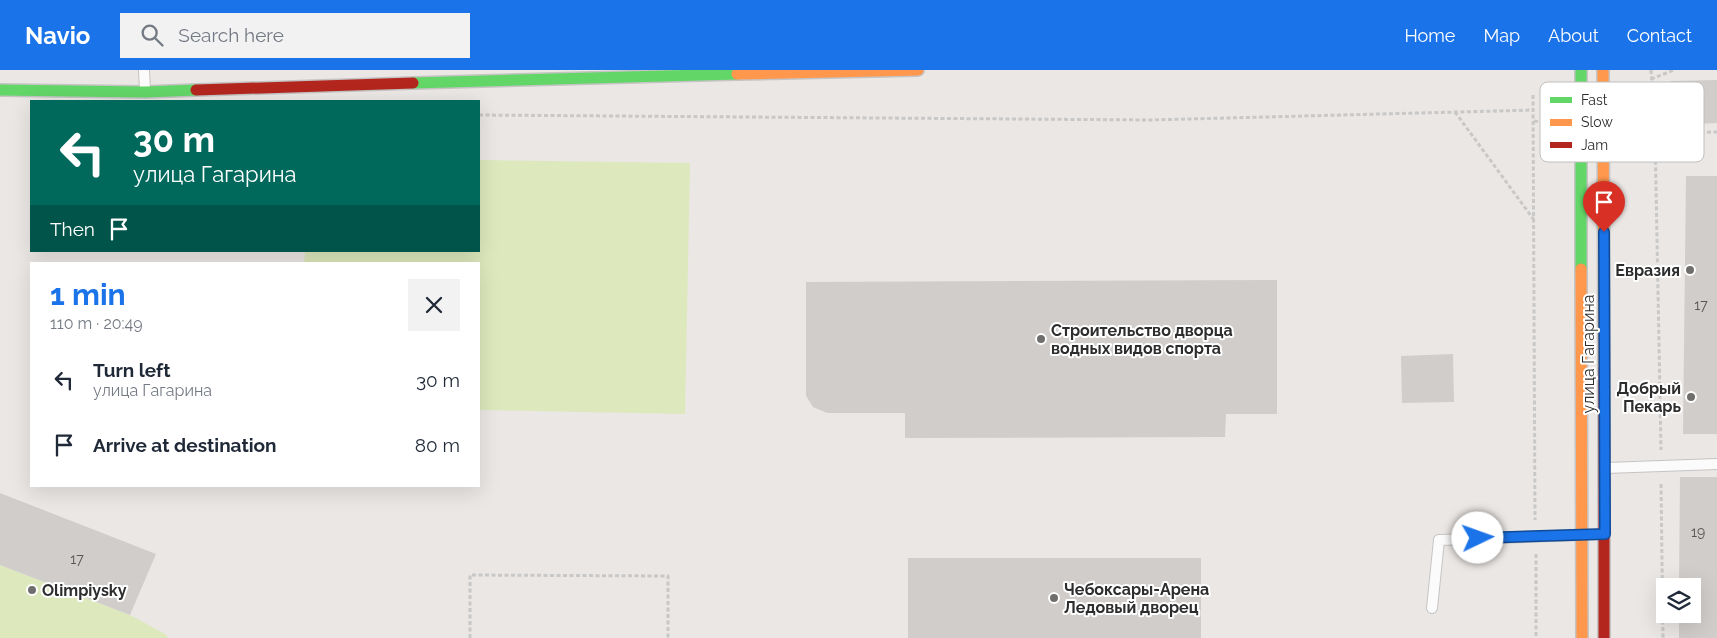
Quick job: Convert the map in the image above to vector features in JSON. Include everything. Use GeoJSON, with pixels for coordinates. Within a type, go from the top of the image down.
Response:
{"type":"FeatureCollection","features":[{"type":"Feature","properties":{"kind":"main road"},"geometry":{"type":"LineString","coordinates":[[0,90],[144,92],[786,71],[918,70]]}},
{"type":"Feature","properties":{"kind":"main road","name":"улица Гагарина"},"geometry":{"type":"LineString","coordinates":[[1581,162],[1582,638]]}},
{"type":"Feature","properties":{"kind":"main road","name":"улица Гагарина"},"geometry":{"type":"LineString","coordinates":[[1603,162],[1604,638]]}},
{"type":"Feature","properties":{"kind":"main road"},"geometry":{"type":"LineString","coordinates":[[1582,535],[1605,534]]}},
{"type":"Feature","properties":{"kind":"lane"},"geometry":{"type":"LineString","coordinates":[[144,70],[144,92]]}},
{"type":"Feature","properties":{"kind":"lane"},"geometry":{"type":"LineString","coordinates":[[391,70],[391,84]]}},
{"type":"Feature","properties":{"kind":"lane"},"geometry":{"type":"LineString","coordinates":[[1604,468],[1717,464]]}},
{"type":"Feature","properties":{"kind":"lane"},"geometry":{"type":"LineString","coordinates":[[1432,608],[1439,540],[1582,535]]}},
{"type":"Feature","properties":{"kind":"path"},"geometry":{"type":"LineString","coordinates":[[1651,70],[1651,82]]}},
{"type":"Feature","properties":{"kind":"path"},"geometry":{"type":"LineString","coordinates":[[1651,79],[1674,70]]}},
{"type":"Feature","properties":{"kind":"path"},"geometry":{"type":"LineString","coordinates":[[1533,95],[1536,519]]}},
{"type":"Feature","properties":{"kind":"path"},"geometry":{"type":"LineString","coordinates":[[480,115],[1150,120],[1534,110]]}},
{"type":"Feature","properties":{"kind":"path"},"geometry":{"type":"LineString","coordinates":[[1455,112],[1534,220]]}},
{"type":"Feature","properties":{"kind":"path"},"geometry":{"type":"LineString","coordinates":[[1534,121],[1540,121]]}},
{"type":"Feature","properties":{"kind":"path"},"geometry":{"type":"LineString","coordinates":[[1704,132],[1717,132]]}},
{"type":"Feature","properties":{"kind":"path"},"geometry":{"type":"LineString","coordinates":[[1656,162],[1661,447]]}},
{"type":"Feature","properties":{"kind":"path"},"geometry":{"type":"LineString","coordinates":[[1661,480],[1663,638]]}},
{"type":"Feature","properties":{"kind":"path"},"geometry":{"type":"LineString","coordinates":[[1536,547],[1536,638]]}},
{"type":"Feature","properties":{"kind":"path"},"geometry":{"type":"LineString","coordinates":[[470,638],[470,575],[668,576],[668,638]]}},
{"type":"Feature","properties":{"kind":"green space"},"geometry":{"type":"Polygon","coordinates":[[[480,160],[690,163],[685,414],[480,410],[480,262],[304,262],[305,252],[480,252],[480,160]]]}},
{"type":"Feature","properties":{"kind":"green space","name":"Olimpiysky"},"geometry":{"type":"Polygon","coordinates":[[[0,565],[130,615],[165,634],[168,638],[0,638],[0,565]]]}},
{"type":"Feature","properties":{"kind":"building"},"geometry":{"type":"Polygon","coordinates":[[[1717,80],[1717,123],[1704,124],[1704,82],[1670,81],[1717,80]]]}},
{"type":"Feature","properties":{"kind":"building"},"geometry":{"type":"Polygon","coordinates":[[[1686,176],[1717,176],[1717,434],[1683,434],[1686,176]]]}},
{"type":"Feature","properties":{"kind":"building","name":"Строительство дворца водных видов спорта"},"geometry":{"type":"Polygon","coordinates":[[[1277,280],[1277,414],[1226,414],[1225,437],[905,438],[905,413],[827,413],[813,407],[806,396],[806,282],[1277,280]]]}},
{"type":"Feature","properties":{"kind":"building"},"geometry":{"type":"Polygon","coordinates":[[[1453,354],[1454,402],[1402,403],[1401,356],[1453,354]]]}},
{"type":"Feature","properties":{"kind":"building"},"geometry":{"type":"Polygon","coordinates":[[[1680,477],[1717,477],[1717,638],[1679,638],[1679,623],[1701,623],[1701,578],[1679,578],[1680,477]]]}},
{"type":"Feature","properties":{"kind":"building"},"geometry":{"type":"Polygon","coordinates":[[[0,493],[156,554],[130,615],[0,565],[0,493]]]}},
{"type":"Feature","properties":{"kind":"building","name":"Чебоксары-Арена Ледовый дворец"},"geometry":{"type":"Polygon","coordinates":[[[908,558],[1201,558],[1201,638],[908,638],[908,558]]]}},
{"type":"Feature","properties":{"kind":"traffic: fast"},"geometry":{"type":"LineString","coordinates":[[1581,70],[1581,82]]}},
{"type":"Feature","properties":{"kind":"traffic: fast"},"geometry":{"type":"LineString","coordinates":[[413,83],[737,74]]}},
{"type":"Feature","properties":{"kind":"traffic: fast"},"geometry":{"type":"LineString","coordinates":[[0,90],[145,92],[196,90]]}},
{"type":"Feature","properties":{"kind":"traffic: fast"},"geometry":{"type":"LineString","coordinates":[[1581,162],[1581,269]]}},
{"type":"Feature","properties":{"kind":"traffic: slow"},"geometry":{"type":"LineString","coordinates":[[737,74],[918,70]]}},
{"type":"Feature","properties":{"kind":"traffic: slow"},"geometry":{"type":"LineString","coordinates":[[1603,70],[1603,82]]}},
{"type":"Feature","properties":{"kind":"traffic: slow"},"geometry":{"type":"LineString","coordinates":[[1603,162],[1604,369]]}},
{"type":"Feature","properties":{"kind":"traffic: slow"},"geometry":{"type":"LineString","coordinates":[[1581,269],[1582,638]]}},
{"type":"Feature","properties":{"kind":"traffic: jam"},"geometry":{"type":"LineString","coordinates":[[196,90],[413,83]]}},
{"type":"Feature","properties":{"kind":"traffic: jam"},"geometry":{"type":"LineString","coordinates":[[1604,369],[1604,638]]}},
{"type":"Feature","properties":{"kind":"place","name":"Евразия"},"geometry":{"type":"Point","coordinates":[1690,270]}},
{"type":"Feature","properties":{"kind":"place","name":"Строительство дворца водных видов спорта"},"geometry":{"type":"Point","coordinates":[1041,339]}},
{"type":"Feature","properties":{"kind":"place","name":"Добрый Пекарь"},"geometry":{"type":"Point","coordinates":[1691,397]}},
{"type":"Feature","properties":{"kind":"place","name":"Olimpiysky"},"geometry":{"type":"Point","coordinates":[32,590]}},
{"type":"Feature","properties":{"kind":"place","name":"Чебоксары-Арена Ледовый дворец"},"geometry":{"type":"Point","coordinates":[1054,598]}},
{"type":"Feature","properties":{"kind":"route"},"geometry":{"type":"LineString","coordinates":[[1478,538],[1605,534],[1604,232]]}}]}
